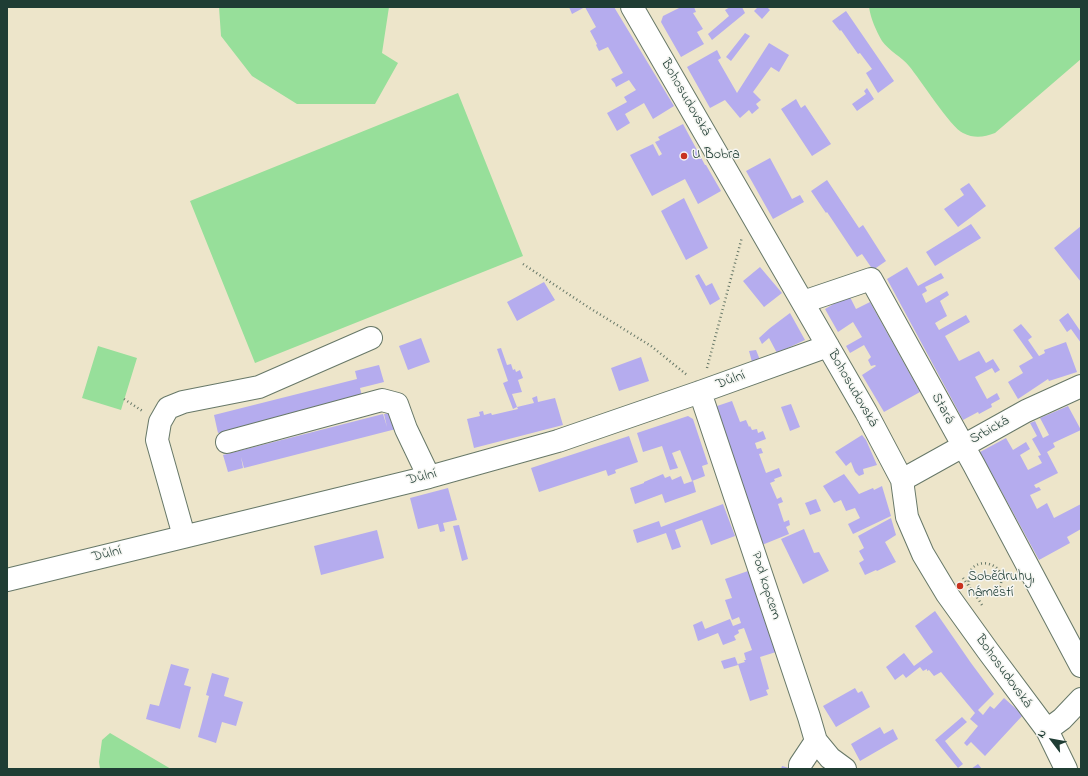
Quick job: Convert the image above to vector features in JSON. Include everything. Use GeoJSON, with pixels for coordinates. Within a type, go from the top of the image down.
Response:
{"type":"FeatureCollection","features":[{"type":"Feature","properties":{"kind":"street","name":"Bohosudovská"},"geometry":{"type":"LineString","coordinates":[[632,7],[866,412],[902,480],[907,517],[923,554],[947,594],[1047,730],[1066,769]]}},
{"type":"Feature","properties":{"kind":"street","name":"Stará"},"geometry":{"type":"LineString","coordinates":[[803,302],[871,279],[1012,535],[1081,666]]}},
{"type":"Feature","properties":{"kind":"street"},"geometry":{"type":"LineString","coordinates":[[184,536],[157,440],[160,422],[168,408],[183,402],[259,387],[371,338]]}},
{"type":"Feature","properties":{"kind":"street","name":"Důlní"},"geometry":{"type":"LineString","coordinates":[[7,580],[429,477],[558,441],[828,346]]}},
{"type":"Feature","properties":{"kind":"street","name":"Srbická"},"geometry":{"type":"LineString","coordinates":[[902,480],[1026,411],[1081,386]]}},
{"type":"Feature","properties":{"kind":"street","name":"Pod kopcem"},"geometry":{"type":"LineString","coordinates":[[700,392],[807,710],[816,741],[830,758],[845,769]]}},
{"type":"Feature","properties":{"kind":"street"},"geometry":{"type":"LineString","coordinates":[[227,442],[382,400],[397,404],[406,429],[429,477]]}},
{"type":"Feature","properties":{"kind":"street"},"geometry":{"type":"LineString","coordinates":[[1047,730],[1062,719],[1081,699]]}},
{"type":"Feature","properties":{"kind":"street"},"geometry":{"type":"LineString","coordinates":[[800,769],[800,765],[816,741]]}},
{"type":"Feature","properties":{"kind":"path"},"geometry":{"type":"LineString","coordinates":[[700,392],[749,210]]}},
{"type":"Feature","properties":{"kind":"path"},"geometry":{"type":"LineString","coordinates":[[523,264],[651,346],[693,380],[700,392]]}},
{"type":"Feature","properties":{"kind":"path"},"geometry":{"type":"LineString","coordinates":[[124,399],[145,412]]}},
{"type":"Feature","properties":{"kind":"path"},"geometry":{"type":"LineString","coordinates":[[984,562],[994,564],[1001,572],[1002,580],[1000,587],[990,596],[982,596],[974,592],[969,585],[969,575],[974,566],[984,562]]}},
{"type":"Feature","properties":{"kind":"green space"},"geometry":{"type":"Polygon","coordinates":[[[219,7],[389,7],[382,53],[398,63],[375,104],[297,104],[252,76],[221,36],[219,7]]]}},
{"type":"Feature","properties":{"kind":"green space"},"geometry":{"type":"Polygon","coordinates":[[[869,7],[1081,7],[1081,59],[995,133],[975,137],[963,133],[951,122],[909,66],[882,41],[874,25],[869,7]]]}},
{"type":"Feature","properties":{"kind":"green space"},"geometry":{"type":"Polygon","coordinates":[[[458,93],[523,256],[255,363],[190,201],[458,93]]]}},
{"type":"Feature","properties":{"kind":"green space"},"geometry":{"type":"Polygon","coordinates":[[[98,346],[137,358],[121,410],[82,398],[98,346]]]}},
{"type":"Feature","properties":{"kind":"green space"},"geometry":{"type":"Polygon","coordinates":[[[110,733],[171,769],[100,769],[99,762],[102,740],[110,733]]]}},
{"type":"Feature","properties":{"kind":"building"},"geometry":{"type":"Polygon","coordinates":[[[569,7],[585,7],[572,14],[569,7]]]}},
{"type":"Feature","properties":{"kind":"building"},"geometry":{"type":"Polygon","coordinates":[[[585,7],[614,7],[674,106],[653,119],[644,103],[625,114],[630,123],[617,131],[607,113],[627,102],[624,97],[636,90],[629,80],[616,87],[611,79],[623,73],[608,47],[599,51],[590,31],[596,27],[585,7]]]}},
{"type":"Feature","properties":{"kind":"building"},"geometry":{"type":"Polygon","coordinates":[[[681,7],[694,7],[696,12],[693,13],[703,29],[697,32],[704,44],[681,57],[661,22],[663,16],[681,7]]]}},
{"type":"Feature","properties":{"kind":"building"},"geometry":{"type":"Polygon","coordinates":[[[730,7],[742,7],[745,13],[712,40],[708,34],[729,16],[725,10],[730,7]]]}},
{"type":"Feature","properties":{"kind":"building"},"geometry":{"type":"Polygon","coordinates":[[[758,7],[767,7],[770,10],[762,19],[754,11],[758,7]]]}},
{"type":"Feature","properties":{"kind":"building"},"geometry":{"type":"Polygon","coordinates":[[[846,11],[894,81],[878,93],[866,73],[872,69],[832,21],[846,11]]]}},
{"type":"Feature","properties":{"kind":"building"},"geometry":{"type":"Polygon","coordinates":[[[745,33],[750,36],[731,61],[726,57],[745,33]]]}},
{"type":"Feature","properties":{"kind":"building"},"geometry":{"type":"Polygon","coordinates":[[[769,43],[789,55],[779,72],[771,67],[753,92],[761,100],[756,104],[759,108],[752,114],[749,110],[740,118],[725,100],[710,108],[687,67],[717,50],[721,58],[718,60],[737,93],[769,43]]]}},
{"type":"Feature","properties":{"kind":"building"},"geometry":{"type":"Polygon","coordinates":[[[867,88],[874,99],[857,111],[852,104],[866,94],[864,91],[867,88]]]}},
{"type":"Feature","properties":{"kind":"building"},"geometry":{"type":"Polygon","coordinates":[[[796,99],[801,108],[805,105],[831,144],[812,156],[781,109],[796,99]]]}},
{"type":"Feature","properties":{"kind":"building"},"geometry":{"type":"Polygon","coordinates":[[[683,124],[721,191],[698,204],[685,179],[652,196],[630,155],[653,144],[659,156],[662,154],[655,142],[660,140],[658,137],[683,124]]]}},
{"type":"Feature","properties":{"kind":"building"},"geometry":{"type":"Polygon","coordinates":[[[770,158],[792,199],[800,195],[804,202],[773,219],[746,171],[770,158]]]}},
{"type":"Feature","properties":{"kind":"building"},"geometry":{"type":"Polygon","coordinates":[[[827,180],[859,228],[863,225],[886,261],[873,270],[862,254],[857,257],[811,191],[827,180]]]}},
{"type":"Feature","properties":{"kind":"building"},"geometry":{"type":"Polygon","coordinates":[[[969,183],[986,206],[958,227],[944,209],[964,195],[960,189],[969,183]]]}},
{"type":"Feature","properties":{"kind":"building"},"geometry":{"type":"Polygon","coordinates":[[[684,198],[708,248],[686,260],[661,211],[684,198]]]}},
{"type":"Feature","properties":{"kind":"building"},"geometry":{"type":"Polygon","coordinates":[[[971,224],[981,238],[935,266],[926,252],[971,224]]]}},
{"type":"Feature","properties":{"kind":"building"},"geometry":{"type":"Polygon","coordinates":[[[1081,226],[1081,282],[1054,248],[1081,226]]]}},
{"type":"Feature","properties":{"kind":"building"},"geometry":{"type":"Polygon","coordinates":[[[760,267],[782,293],[764,307],[743,281],[760,267]]]}},
{"type":"Feature","properties":{"kind":"building"},"geometry":{"type":"Polygon","coordinates":[[[907,267],[918,286],[941,273],[944,278],[925,287],[927,291],[922,294],[926,303],[947,291],[949,295],[940,301],[947,316],[935,323],[939,330],[966,315],[970,322],[945,336],[959,361],[979,351],[986,363],[993,359],[1000,370],[995,373],[992,368],[975,377],[987,399],[997,393],[1000,399],[991,404],[992,407],[963,420],[887,279],[907,267]]]}},
{"type":"Feature","properties":{"kind":"building"},"geometry":{"type":"Polygon","coordinates":[[[699,274],[706,286],[712,283],[720,299],[710,305],[695,276],[699,274]]]}},
{"type":"Feature","properties":{"kind":"building"},"geometry":{"type":"Polygon","coordinates":[[[544,282],[555,300],[517,321],[507,302],[544,282]]]}},
{"type":"Feature","properties":{"kind":"building"},"geometry":{"type":"Polygon","coordinates":[[[849,295],[856,309],[870,302],[920,392],[884,412],[862,375],[876,366],[871,366],[868,360],[871,357],[864,345],[850,353],[846,346],[862,337],[853,322],[838,332],[825,309],[849,295]]]}},
{"type":"Feature","properties":{"kind":"building"},"geometry":{"type":"Polygon","coordinates":[[[790,313],[805,340],[777,353],[769,338],[762,344],[759,338],[790,313]]]}},
{"type":"Feature","properties":{"kind":"building"},"geometry":{"type":"Polygon","coordinates":[[[1068,313],[1081,332],[1081,343],[1071,329],[1067,332],[1059,320],[1068,313]]]}},
{"type":"Feature","properties":{"kind":"building"},"geometry":{"type":"Polygon","coordinates":[[[1021,324],[1032,337],[1028,340],[1039,356],[1045,353],[1044,350],[1066,342],[1077,372],[1049,381],[1048,379],[1018,399],[1008,382],[1023,373],[1019,366],[1033,358],[1013,330],[1021,324]]]}},
{"type":"Feature","properties":{"kind":"building"},"geometry":{"type":"Polygon","coordinates":[[[421,338],[430,362],[408,370],[399,346],[421,338]]]}},
{"type":"Feature","properties":{"kind":"building"},"geometry":{"type":"Polygon","coordinates":[[[501,348],[507,365],[511,364],[513,370],[515,369],[516,372],[520,370],[523,378],[518,380],[522,392],[512,394],[517,407],[513,409],[503,383],[508,381],[497,349],[501,348]]]}},
{"type":"Feature","properties":{"kind":"building"},"geometry":{"type":"Polygon","coordinates":[[[756,350],[760,360],[752,362],[749,351],[756,350]]]}},
{"type":"Feature","properties":{"kind":"building"},"geometry":{"type":"Polygon","coordinates":[[[641,357],[649,381],[619,391],[611,368],[641,357]]]}},
{"type":"Feature","properties":{"kind":"building"},"geometry":{"type":"Polygon","coordinates":[[[379,365],[384,382],[360,388],[362,396],[218,433],[214,415],[357,379],[355,371],[379,365]]]}},
{"type":"Feature","properties":{"kind":"building"},"geometry":{"type":"Polygon","coordinates":[[[537,396],[538,402],[555,398],[563,425],[474,448],[467,419],[480,416],[479,412],[483,411],[484,415],[491,413],[492,415],[518,409],[517,407],[534,403],[532,398],[537,396]]]}},
{"type":"Feature","properties":{"kind":"building"},"geometry":{"type":"Polygon","coordinates":[[[732,401],[740,422],[746,420],[752,430],[757,429],[758,433],[763,431],[766,439],[755,443],[757,449],[761,448],[763,453],[759,454],[766,473],[779,468],[782,476],[774,479],[775,481],[770,483],[777,499],[781,497],[783,502],[778,504],[784,522],[789,520],[790,525],[786,527],[789,534],[762,545],[719,429],[724,428],[717,406],[732,401]]]}},
{"type":"Feature","properties":{"kind":"building"},"geometry":{"type":"Polygon","coordinates":[[[791,404],[800,427],[790,431],[781,407],[791,404]]]}},
{"type":"Feature","properties":{"kind":"building"},"geometry":{"type":"Polygon","coordinates":[[[1068,406],[1081,430],[1053,443],[1055,447],[1047,452],[1058,473],[1034,485],[1036,488],[1039,487],[1041,490],[1030,495],[1037,509],[1047,503],[1054,518],[1081,504],[1081,529],[1067,537],[1070,543],[1039,560],[980,452],[1006,438],[1013,450],[1026,442],[1030,449],[1020,455],[1028,470],[1042,463],[1038,456],[1041,455],[1032,439],[1037,436],[1030,423],[1035,421],[1043,438],[1049,435],[1040,418],[1068,406]]]}},
{"type":"Feature","properties":{"kind":"building"},"geometry":{"type":"Polygon","coordinates":[[[391,413],[396,429],[244,468],[241,457],[243,468],[228,472],[223,455],[383,414],[387,427],[384,414],[391,413]]]}},
{"type":"Feature","properties":{"kind":"building"},"geometry":{"type":"Polygon","coordinates":[[[688,416],[693,419],[708,464],[702,466],[705,476],[692,481],[680,450],[672,453],[678,468],[670,470],[662,446],[643,452],[637,433],[688,416]]]}},
{"type":"Feature","properties":{"kind":"building"},"geometry":{"type":"Polygon","coordinates":[[[862,435],[866,440],[877,465],[863,469],[864,474],[859,476],[855,472],[851,462],[846,466],[835,452],[862,435]]]}},
{"type":"Feature","properties":{"kind":"building"},"geometry":{"type":"Polygon","coordinates":[[[629,436],[638,462],[615,470],[616,473],[608,476],[606,470],[539,492],[531,468],[629,436]]]}},
{"type":"Feature","properties":{"kind":"building"},"geometry":{"type":"Polygon","coordinates":[[[663,474],[665,478],[670,476],[672,480],[681,476],[684,484],[693,481],[696,492],[665,503],[662,494],[635,504],[630,488],[663,474]]]}},
{"type":"Feature","properties":{"kind":"building"},"geometry":{"type":"Polygon","coordinates":[[[844,474],[859,494],[882,486],[891,516],[853,534],[848,524],[860,518],[855,508],[846,511],[841,500],[834,503],[823,486],[844,474]]]}},
{"type":"Feature","properties":{"kind":"building"},"geometry":{"type":"Polygon","coordinates":[[[448,488],[457,520],[443,523],[445,531],[440,532],[438,524],[418,529],[410,498],[448,488]]]}},
{"type":"Feature","properties":{"kind":"building"},"geometry":{"type":"Polygon","coordinates":[[[816,499],[821,511],[810,515],[805,503],[816,499]]]}},
{"type":"Feature","properties":{"kind":"building"},"geometry":{"type":"Polygon","coordinates":[[[723,504],[735,536],[711,545],[702,520],[675,530],[681,547],[672,550],[666,533],[637,543],[633,530],[659,521],[661,527],[723,504]]]}},
{"type":"Feature","properties":{"kind":"building"},"geometry":{"type":"Polygon","coordinates":[[[891,518],[896,535],[885,542],[896,562],[865,575],[859,563],[864,560],[859,551],[864,548],[858,536],[891,518]]]}},
{"type":"Feature","properties":{"kind":"building"},"geometry":{"type":"Polygon","coordinates":[[[459,525],[468,559],[462,561],[453,526],[459,525]]]}},
{"type":"Feature","properties":{"kind":"building"},"geometry":{"type":"Polygon","coordinates":[[[804,529],[814,553],[819,552],[829,571],[803,584],[781,539],[804,529]]]}},
{"type":"Feature","properties":{"kind":"building"},"geometry":{"type":"Polygon","coordinates":[[[377,530],[384,558],[321,575],[314,546],[377,530]]]}},
{"type":"Feature","properties":{"kind":"building"},"geometry":{"type":"Polygon","coordinates":[[[748,571],[776,652],[760,657],[769,689],[766,690],[768,695],[750,701],[738,664],[745,662],[744,660],[746,660],[744,653],[752,650],[744,628],[738,630],[739,633],[734,636],[736,640],[723,645],[718,633],[698,641],[693,625],[702,621],[705,629],[730,619],[733,626],[741,623],[739,617],[732,620],[725,600],[732,598],[725,579],[748,571]]]}},
{"type":"Feature","properties":{"kind":"building"},"geometry":{"type":"Polygon","coordinates":[[[935,611],[994,694],[978,710],[983,715],[990,706],[994,709],[1004,698],[1023,715],[985,756],[971,742],[967,746],[964,743],[978,726],[970,719],[975,713],[941,672],[934,676],[929,670],[927,671],[927,669],[923,671],[920,667],[906,678],[903,674],[895,680],[886,667],[904,653],[914,666],[933,652],[915,626],[935,611]]]}},
{"type":"Feature","properties":{"kind":"building"},"geometry":{"type":"Polygon","coordinates":[[[735,657],[738,665],[724,669],[721,661],[735,657]]]}},
{"type":"Feature","properties":{"kind":"building"},"geometry":{"type":"Polygon","coordinates":[[[171,664],[189,669],[184,685],[191,687],[180,729],[146,719],[150,704],[159,706],[171,664]]]}},
{"type":"Feature","properties":{"kind":"building"},"geometry":{"type":"Polygon","coordinates":[[[212,673],[229,678],[224,696],[243,702],[236,726],[222,722],[216,743],[198,737],[209,696],[206,695],[212,673]]]}},
{"type":"Feature","properties":{"kind":"building"},"geometry":{"type":"Polygon","coordinates":[[[855,688],[858,693],[862,691],[870,707],[836,727],[823,706],[855,688]]]}},
{"type":"Feature","properties":{"kind":"building"},"geometry":{"type":"Polygon","coordinates":[[[962,717],[967,722],[945,741],[963,764],[958,768],[935,740],[962,717]]]}},
{"type":"Feature","properties":{"kind":"building"},"geometry":{"type":"Polygon","coordinates":[[[880,727],[884,734],[893,729],[898,739],[860,761],[851,744],[880,727]]]}},
{"type":"Feature","properties":{"kind":"building"},"geometry":{"type":"Polygon","coordinates":[[[978,764],[982,769],[971,769],[978,764]]]}},
{"type":"Feature","properties":{"kind":"building"},"geometry":{"type":"Polygon","coordinates":[[[782,766],[789,768],[789,769],[781,769],[782,766]]]}},
{"type":"Feature","properties":{"kind":"place","name":"U Bobra"},"geometry":{"type":"Point","coordinates":[684,156]}},
{"type":"Feature","properties":{"kind":"place","name":"Sobědruhy, náměstí"},"geometry":{"type":"Point","coordinates":[960,586]}}]}
